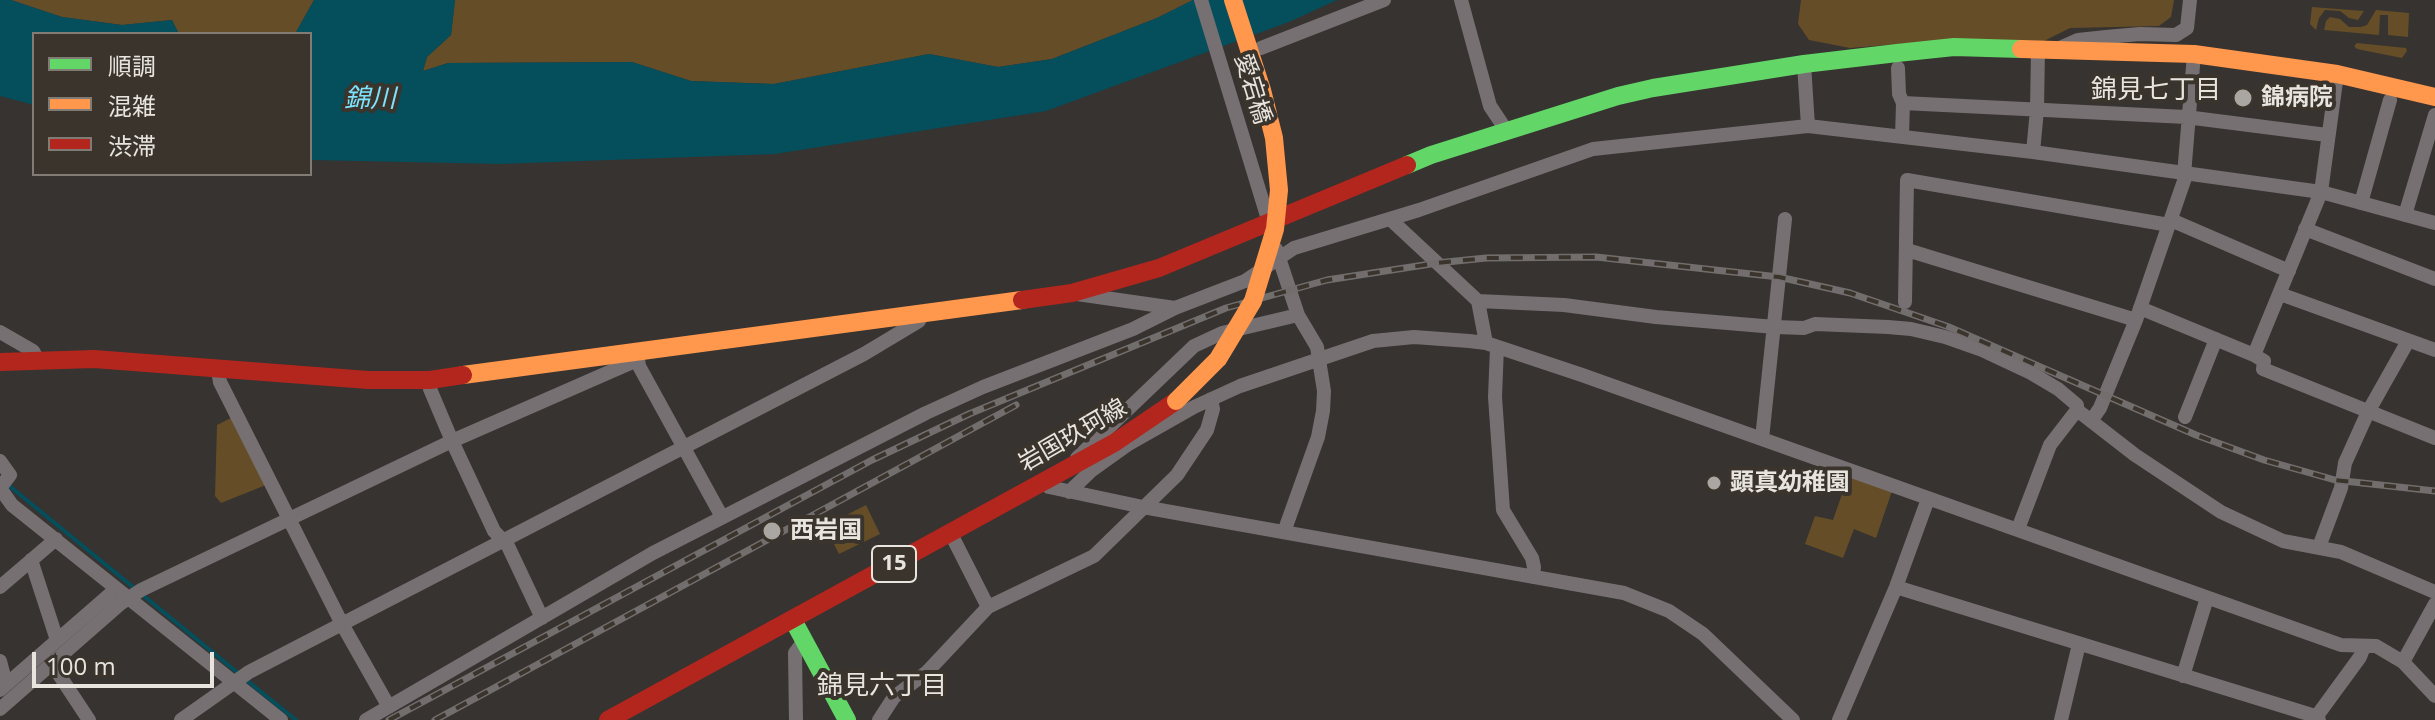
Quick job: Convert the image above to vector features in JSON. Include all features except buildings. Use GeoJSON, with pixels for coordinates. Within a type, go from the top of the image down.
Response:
{"type":"FeatureCollection","features":[{"type":"Feature","properties":{"kind":"street","name":"愛宕橋"},"geometry":{"type":"LineString","coordinates":[[1201,0],[1298,315],[1320,358]]}},
{"type":"Feature","properties":{"kind":"street","name":"岩国玖珂線"},"geometry":{"type":"LineString","coordinates":[[608,720],[1114,443],[1176,401],[1218,359],[1253,301],[1275,229],[1279,190],[1274,138],[1233,0]]}},
{"type":"Feature","properties":{"kind":"street"},"geometry":{"type":"LineString","coordinates":[[1261,48],[1384,0]]}},
{"type":"Feature","properties":{"kind":"street"},"geometry":{"type":"LineString","coordinates":[[1461,0],[1490,106],[1506,130]]}},
{"type":"Feature","properties":{"kind":"street"},"geometry":{"type":"LineString","coordinates":[[2046,49],[2078,40],[2140,34],[2176,35],[2187,28],[2190,0]]}},
{"type":"Feature","properties":{"kind":"street"},"geometry":{"type":"LineString","coordinates":[[0,362],[94,359],[368,380],[430,380],[637,356],[1072,293],[1159,268],[1269,225],[1431,155],[1653,88],[1804,64],[1954,47],[2194,54],[2337,74],[2435,97]]}},
{"type":"Feature","properties":{"kind":"street"},"geometry":{"type":"LineString","coordinates":[[2033,152],[2046,49]]}},
{"type":"Feature","properties":{"kind":"street"},"geometry":{"type":"LineString","coordinates":[[2091,421],[2100,408],[2138,314],[2185,175],[2194,54]]}},
{"type":"Feature","properties":{"kind":"street"},"geometry":{"type":"LineString","coordinates":[[1804,64],[1808,126]]}},
{"type":"Feature","properties":{"kind":"street"},"geometry":{"type":"LineString","coordinates":[[1898,68],[1899,94],[1903,103],[1902,137]]}},
{"type":"Feature","properties":{"kind":"street"},"geometry":{"type":"LineString","coordinates":[[2254,355],[2321,192],[2337,74]]}},
{"type":"Feature","properties":{"kind":"street"},"geometry":{"type":"LineString","coordinates":[[2361,203],[2390,100]]}},
{"type":"Feature","properties":{"kind":"street"},"geometry":{"type":"LineString","coordinates":[[1903,103],[2188,118],[2327,135]]}},
{"type":"Feature","properties":{"kind":"street"},"geometry":{"type":"LineString","coordinates":[[2405,215],[2435,115]]}},
{"type":"Feature","properties":{"kind":"street"},"geometry":{"type":"LineString","coordinates":[[366,720],[653,553],[926,413],[1245,281],[1294,248],[1390,219],[1593,149],[1808,126],[2033,152],[2321,192],[2435,223]]}},
{"type":"Feature","properties":{"kind":"street"},"geometry":{"type":"LineString","coordinates":[[1905,302],[1907,180],[2170,223],[2289,271]]}},
{"type":"Feature","properties":{"kind":"street"},"geometry":{"type":"LineString","coordinates":[[1390,219],[1478,301],[1491,345],[1503,510],[1532,558],[1533,577]]}},
{"type":"Feature","properties":{"kind":"street"},"geometry":{"type":"LineString","coordinates":[[1762,439],[1785,219]]}},
{"type":"Feature","properties":{"kind":"street"},"geometry":{"type":"LineString","coordinates":[[2305,229],[2435,279]]}},
{"type":"Feature","properties":{"kind":"street"},"geometry":{"type":"LineString","coordinates":[[1907,250],[2138,314],[2216,339],[2264,361],[2263,369],[2435,438]]}},
{"type":"Feature","properties":{"kind":"street"},"geometry":{"type":"LineString","coordinates":[[1072,293],[1175,308]]}},
{"type":"Feature","properties":{"kind":"street"},"geometry":{"type":"LineString","coordinates":[[2280,294],[2435,350]]}},
{"type":"Feature","properties":{"kind":"street"},"geometry":{"type":"LineString","coordinates":[[1478,301],[1564,305],[1775,327],[1804,328],[1815,324],[1888,327],[1945,337],[1982,350],[2058,389],[2077,405],[2077,410],[2135,455],[2221,512],[2283,541],[2341,552],[2435,592]]}},
{"type":"Feature","properties":{"kind":"street"},"geometry":{"type":"LineString","coordinates":[[181,720],[240,677],[896,337],[919,321],[922,314]]}},
{"type":"Feature","properties":{"kind":"street"},"geometry":{"type":"LineString","coordinates":[[1069,468],[1095,439],[1194,346],[1222,333],[1298,315]]}},
{"type":"Feature","properties":{"kind":"street"},"geometry":{"type":"LineString","coordinates":[[0,332],[33,351],[38,360]]}},
{"type":"Feature","properties":{"kind":"street"},"geometry":{"type":"LineString","coordinates":[[1069,492],[1092,470],[1127,445],[1194,407],[1320,358],[1393,337],[1491,345],[2341,645],[2376,646],[2403,662],[2435,696]]}},
{"type":"Feature","properties":{"kind":"street"},"geometry":{"type":"LineString","coordinates":[[2185,417],[2216,339]]}},
{"type":"Feature","properties":{"kind":"street"},"geometry":{"type":"LineString","coordinates":[[2319,547],[2341,488],[2345,463],[2368,412],[2408,341]]}},
{"type":"Feature","properties":{"kind":"street"},"geometry":{"type":"LineString","coordinates":[[637,356],[722,517]]}},
{"type":"Feature","properties":{"kind":"street"},"geometry":{"type":"LineString","coordinates":[[3,687],[57,640],[130,593],[637,356]]}},
{"type":"Feature","properties":{"kind":"street"},"geometry":{"type":"LineString","coordinates":[[1284,532],[1307,472],[1323,411],[1320,358]]}},
{"type":"Feature","properties":{"kind":"street"},"geometry":{"type":"LineString","coordinates":[[218,370],[220,382],[342,624],[389,707]]}},
{"type":"Feature","properties":{"kind":"street"},"geometry":{"type":"LineString","coordinates":[[1168,372],[1185,388],[1194,407]]}},
{"type":"Feature","properties":{"kind":"street"},"geometry":{"type":"LineString","coordinates":[[430,380],[430,389],[452,441],[494,531],[508,546],[542,618]]}},
{"type":"Feature","properties":{"kind":"street"},"geometry":{"type":"LineString","coordinates":[[879,720],[894,697],[927,672],[988,607],[1094,556],[1177,475],[1207,430],[1213,409],[1211,399]]}},
{"type":"Feature","properties":{"kind":"street"},"geometry":{"type":"LineString","coordinates":[[2018,529],[2050,445],[2077,410]]}},
{"type":"Feature","properties":{"kind":"street"},"geometry":{"type":"LineString","coordinates":[[0,461],[10,475],[0,488],[12,505],[240,677],[281,720]]}},
{"type":"Feature","properties":{"kind":"street"},"geometry":{"type":"LineString","coordinates":[[1043,482],[1049,487],[1069,492],[1143,507],[1624,593],[1669,611],[1703,634],[1793,720]]}},
{"type":"Feature","properties":{"kind":"street"},"geometry":{"type":"LineString","coordinates":[[1839,720],[1896,587],[1928,499]]}},
{"type":"Feature","properties":{"kind":"street"},"geometry":{"type":"LineString","coordinates":[[0,515],[12,505]]}},
{"type":"Feature","properties":{"kind":"street"},"geometry":{"type":"LineString","coordinates":[[951,534],[988,607]]}},
{"type":"Feature","properties":{"kind":"street"},"geometry":{"type":"LineString","coordinates":[[0,587],[56,539]]}},
{"type":"Feature","properties":{"kind":"street"},"geometry":{"type":"LineString","coordinates":[[31,560],[57,640]]}},
{"type":"Feature","properties":{"kind":"street"},"geometry":{"type":"LineString","coordinates":[[1896,587],[2316,719],[2364,647]]}},
{"type":"Feature","properties":{"kind":"street"},"geometry":{"type":"LineString","coordinates":[[0,709],[130,593]]}},
{"type":"Feature","properties":{"kind":"street"},"geometry":{"type":"LineString","coordinates":[[2183,676],[2207,598]]}},
{"type":"Feature","properties":{"kind":"street"},"geometry":{"type":"LineString","coordinates":[[2403,662],[2435,604]]}},
{"type":"Feature","properties":{"kind":"street"},"geometry":{"type":"LineString","coordinates":[[793,620],[847,720]]}},
{"type":"Feature","properties":{"kind":"street"},"geometry":{"type":"LineString","coordinates":[[796,720],[795,653],[804,641]]}},
{"type":"Feature","properties":{"kind":"street"},"geometry":{"type":"LineString","coordinates":[[2061,720],[2079,644]]}},
{"type":"Feature","properties":{"kind":"street"},"geometry":{"type":"LineString","coordinates":[[0,661],[3,687]]}},
{"type":"Feature","properties":{"kind":"street"},"geometry":{"type":"LineString","coordinates":[[52,664],[89,720]]}},
{"type":"Feature","properties":{"kind":"shaded area"},"geometry":{"type":"Polygon","coordinates":[[[11,0],[314,0],[296,32],[178,32],[172,20],[122,25],[62,17],[11,0]]]}},
{"type":"Feature","properties":{"kind":"shaded area"},"geometry":{"type":"Polygon","coordinates":[[[455,0],[1193,0],[1157,18],[1052,59],[998,67],[929,54],[774,84],[691,81],[632,62],[448,63],[423,71],[427,57],[451,35],[455,0]]]}},
{"type":"Feature","properties":{"kind":"shaded area"},"geometry":{"type":"Polygon","coordinates":[[[1801,0],[2174,0],[2171,17],[2159,26],[2070,28],[2044,41],[1948,40],[1850,48],[1809,40],[1798,24],[1801,0]]]}},
{"type":"Feature","properties":{"kind":"shaded area"},"geometry":{"type":"Polygon","coordinates":[[[2312,7],[2364,11],[2358,20],[2340,11],[2325,10],[2316,30],[2310,24],[2312,7]]]}},
{"type":"Feature","properties":{"kind":"shaded area"},"geometry":{"type":"Polygon","coordinates":[[[2376,10],[2409,13],[2408,37],[2388,35],[2388,15],[2380,15],[2379,35],[2324,30],[2330,17],[2340,19],[2349,27],[2367,25],[2376,10]]]}},
{"type":"Feature","properties":{"kind":"shaded area"},"geometry":{"type":"Polygon","coordinates":[[[2357,43],[2406,48],[2407,51],[2402,58],[2357,49],[2354,46],[2357,43]]]}},
{"type":"Feature","properties":{"kind":"shaded area"},"geometry":{"type":"Polygon","coordinates":[[[237,415],[271,483],[221,503],[215,496],[217,425],[237,415]]]}},
{"type":"Feature","properties":{"kind":"shaded area"},"geometry":{"type":"Polygon","coordinates":[[[1849,474],[1892,491],[1876,538],[1854,529],[1843,558],[1805,544],[1815,516],[1833,520],[1849,474]]]}},
{"type":"Feature","properties":{"kind":"shaded area"},"geometry":{"type":"Polygon","coordinates":[[[866,505],[880,534],[839,554],[825,526],[866,505]]]}},
{"type":"Feature","properties":{"kind":"water"},"geometry":{"type":"Polygon","coordinates":[[[0,0],[11,0],[62,17],[122,25],[172,20],[178,32],[32,32],[32,104],[0,96],[0,0]]]}},
{"type":"Feature","properties":{"kind":"water","name":"錦川"},"geometry":{"type":"Polygon","coordinates":[[[314,0],[455,0],[451,35],[427,57],[423,71],[448,63],[632,62],[691,81],[774,84],[929,54],[998,67],[1052,59],[1157,18],[1193,0],[1337,0],[1289,22],[1046,111],[775,154],[500,164],[312,160],[312,32],[296,32],[314,0]]]}},
{"type":"Feature","properties":{"kind":"waterway"},"geometry":{"type":"LineString","coordinates":[[7,484],[238,673]]}},
{"type":"Feature","properties":{"kind":"waterway"},"geometry":{"type":"LineString","coordinates":[[245,679],[296,720]]}},
{"type":"Feature","properties":{"kind":"railway"},"geometry":{"type":"LineString","coordinates":[[389,720],[872,460],[969,414],[1226,308],[1327,280],[1437,263],[1486,258],[1596,257],[1779,277],[1850,293],[1949,327],[2196,435],[2264,460],[2335,480],[2435,491]]}},
{"type":"Feature","properties":{"kind":"railway"},"geometry":{"type":"LineString","coordinates":[[435,720],[1016,405]]}},
{"type":"Feature","properties":{"kind":"traffic: fast"},"geometry":{"type":"LineString","coordinates":[[1407,165],[1618,96],[1653,88],[1897,53],[1954,47],[2021,49]]}},
{"type":"Feature","properties":{"kind":"traffic: fast"},"geometry":{"type":"LineString","coordinates":[[793,620],[847,720]]}},
{"type":"Feature","properties":{"kind":"traffic: slow"},"geometry":{"type":"LineString","coordinates":[[1176,401],[1218,359],[1253,301],[1275,229],[1279,190],[1274,138],[1233,0]]}},
{"type":"Feature","properties":{"kind":"traffic: slow"},"geometry":{"type":"LineString","coordinates":[[2021,49],[2194,54],[2337,74],[2435,97]]}},
{"type":"Feature","properties":{"kind":"traffic: slow"},"geometry":{"type":"LineString","coordinates":[[463,375],[1022,300]]}},
{"type":"Feature","properties":{"kind":"traffic: jam"},"geometry":{"type":"LineString","coordinates":[[1022,300],[1072,293],[1159,268],[1407,165]]}},
{"type":"Feature","properties":{"kind":"traffic: jam"},"geometry":{"type":"LineString","coordinates":[[0,362],[94,359],[368,380],[430,380],[463,375]]}},
{"type":"Feature","properties":{"kind":"traffic: jam"},"geometry":{"type":"LineString","coordinates":[[608,720],[1114,443],[1176,401]]}},
{"type":"Feature","properties":{"kind":"place","name":"錦病院"},"geometry":{"type":"Point","coordinates":[2243,98]}},
{"type":"Feature","properties":{"kind":"place","name":"顕真幼稚園"},"geometry":{"type":"Point","coordinates":[1714,483]}},
{"type":"Feature","properties":{"kind":"place","name":"西岩国"},"geometry":{"type":"Point","coordinates":[772,531]}},
{"type":"Feature","properties":{"kind":"district","name":"錦見七丁目"},"geometry":{"type":"Point","coordinates":[2156,91]}},
{"type":"Feature","properties":{"kind":"district","name":"錦見六丁目"},"geometry":{"type":"Point","coordinates":[882,687]}}]}
